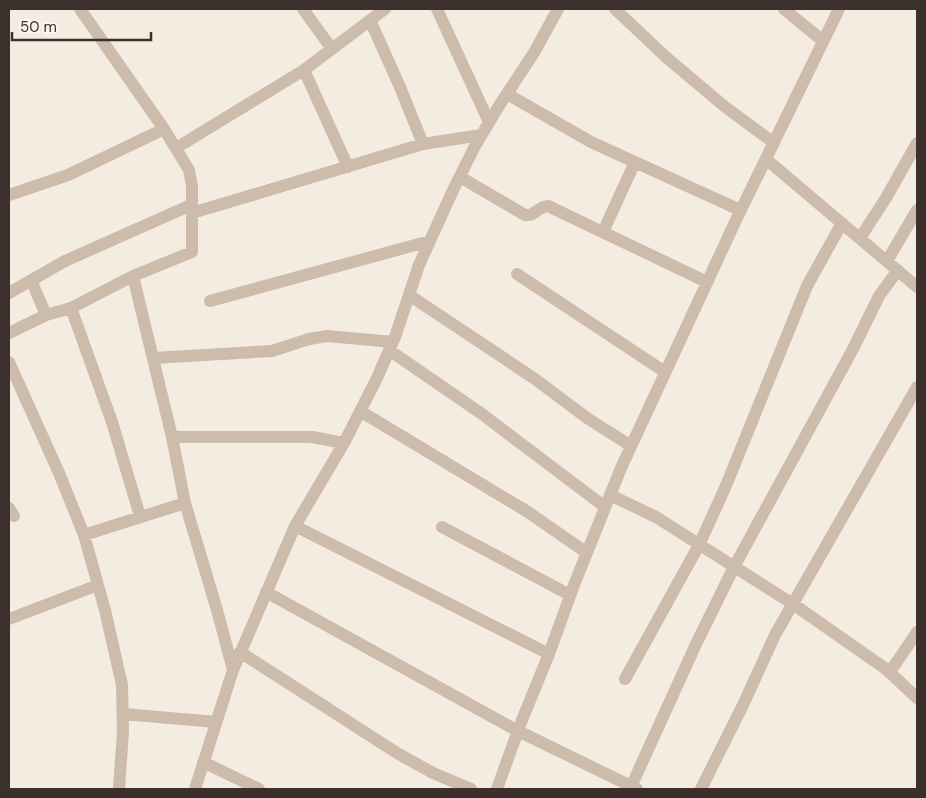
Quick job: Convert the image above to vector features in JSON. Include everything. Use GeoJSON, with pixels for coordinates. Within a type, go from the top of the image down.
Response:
{"type":"FeatureCollection","features":[{"type":"Feature","properties":{"kind":"street"},"geometry":{"type":"LineString","coordinates":[[9,334],[46,315],[71,308],[133,276],[192,252],[190,170],[164,129],[80,9]]}},
{"type":"Feature","properties":{"kind":"street"},"geometry":{"type":"LineString","coordinates":[[303,9],[332,49]]}},
{"type":"Feature","properties":{"kind":"street"},"geometry":{"type":"LineString","coordinates":[[176,148],[304,70],[385,9]]}},
{"type":"Feature","properties":{"kind":"street"},"geometry":{"type":"LineString","coordinates":[[437,9],[489,122]]}},
{"type":"Feature","properties":{"kind":"street"},"geometry":{"type":"LineString","coordinates":[[195,789],[233,670],[295,526],[344,443],[391,346],[430,241],[481,135],[535,51],[558,9]]}},
{"type":"Feature","properties":{"kind":"street"},"geometry":{"type":"LineString","coordinates":[[615,9],[674,64],[724,106],[774,142]]}},
{"type":"Feature","properties":{"kind":"street"},"geometry":{"type":"LineString","coordinates":[[784,9],[823,41]]}},
{"type":"Feature","properties":{"kind":"street"},"geometry":{"type":"LineString","coordinates":[[497,789],[570,595],[631,446],[740,210],[839,9]]}},
{"type":"Feature","properties":{"kind":"street"},"geometry":{"type":"LineString","coordinates":[[370,20],[423,144]]}},
{"type":"Feature","properties":{"kind":"street"},"geometry":{"type":"LineString","coordinates":[[304,70],[348,166]]}},
{"type":"Feature","properties":{"kind":"street"},"geometry":{"type":"LineString","coordinates":[[507,94],[591,142],[740,210]]}},
{"type":"Feature","properties":{"kind":"street"},"geometry":{"type":"LineString","coordinates":[[9,195],[68,174],[164,129]]}},
{"type":"Feature","properties":{"kind":"street"},"geometry":{"type":"LineString","coordinates":[[9,293],[65,261],[191,209],[423,144],[481,135]]}},
{"type":"Feature","properties":{"kind":"street"},"geometry":{"type":"LineString","coordinates":[[860,238],[886,198],[917,143]]}},
{"type":"Feature","properties":{"kind":"street"},"geometry":{"type":"LineString","coordinates":[[766,159],[917,287]]}},
{"type":"Feature","properties":{"kind":"street"},"geometry":{"type":"LineString","coordinates":[[603,232],[635,162]]}},
{"type":"Feature","properties":{"kind":"street"},"geometry":{"type":"LineString","coordinates":[[460,177],[525,214],[532,214],[548,206],[706,282]]}},
{"type":"Feature","properties":{"kind":"street"},"geometry":{"type":"LineString","coordinates":[[887,261],[917,210]]}},
{"type":"Feature","properties":{"kind":"street"},"geometry":{"type":"LineString","coordinates":[[625,679],[699,545],[725,488],[807,286],[842,223]]}},
{"type":"Feature","properties":{"kind":"street"},"geometry":{"type":"LineString","coordinates":[[210,301],[430,241]]}},
{"type":"Feature","properties":{"kind":"street"},"geometry":{"type":"LineString","coordinates":[[266,592],[518,731],[633,788],[696,642],[734,567],[853,349],[879,296],[898,270]]}},
{"type":"Feature","properties":{"kind":"street"},"geometry":{"type":"LineString","coordinates":[[517,274],[665,372]]}},
{"type":"Feature","properties":{"kind":"street"},"geometry":{"type":"LineString","coordinates":[[133,276],[172,437],[185,503],[233,670]]}},
{"type":"Feature","properties":{"kind":"street"},"geometry":{"type":"LineString","coordinates":[[31,280],[46,315]]}},
{"type":"Feature","properties":{"kind":"street"},"geometry":{"type":"LineString","coordinates":[[409,295],[535,379],[587,418],[631,446]]}},
{"type":"Feature","properties":{"kind":"street"},"geometry":{"type":"LineString","coordinates":[[71,308],[112,422],[140,516]]}},
{"type":"Feature","properties":{"kind":"street"},"geometry":{"type":"LineString","coordinates":[[153,358],[272,351],[309,339],[327,336],[391,346],[482,414],[608,501],[656,517],[793,604],[890,672],[917,698]]}},
{"type":"Feature","properties":{"kind":"street"},"geometry":{"type":"LineString","coordinates":[[9,362],[59,473],[84,535],[98,585],[122,685],[119,789]]}},
{"type":"Feature","properties":{"kind":"street"},"geometry":{"type":"LineString","coordinates":[[702,789],[775,635],[917,387]]}},
{"type":"Feature","properties":{"kind":"street"},"geometry":{"type":"LineString","coordinates":[[360,411],[528,512],[587,553]]}},
{"type":"Feature","properties":{"kind":"street"},"geometry":{"type":"LineString","coordinates":[[172,437],[312,437],[344,443]]}},
{"type":"Feature","properties":{"kind":"street"},"geometry":{"type":"LineString","coordinates":[[84,535],[185,503]]}},
{"type":"Feature","properties":{"kind":"street"},"geometry":{"type":"LineString","coordinates":[[295,526],[549,654]]}},
{"type":"Feature","properties":{"kind":"street"},"geometry":{"type":"LineString","coordinates":[[442,527],[570,595]]}},
{"type":"Feature","properties":{"kind":"street"},"geometry":{"type":"LineString","coordinates":[[9,619],[98,585]]}},
{"type":"Feature","properties":{"kind":"street"},"geometry":{"type":"LineString","coordinates":[[890,672],[917,632]]}},
{"type":"Feature","properties":{"kind":"street"},"geometry":{"type":"LineString","coordinates":[[240,652],[397,754],[433,773],[471,789]]}},
{"type":"Feature","properties":{"kind":"street"},"geometry":{"type":"LineString","coordinates":[[122,714],[216,722]]}},
{"type":"Feature","properties":{"kind":"street"},"geometry":{"type":"LineString","coordinates":[[203,762],[259,789]]}}]}
